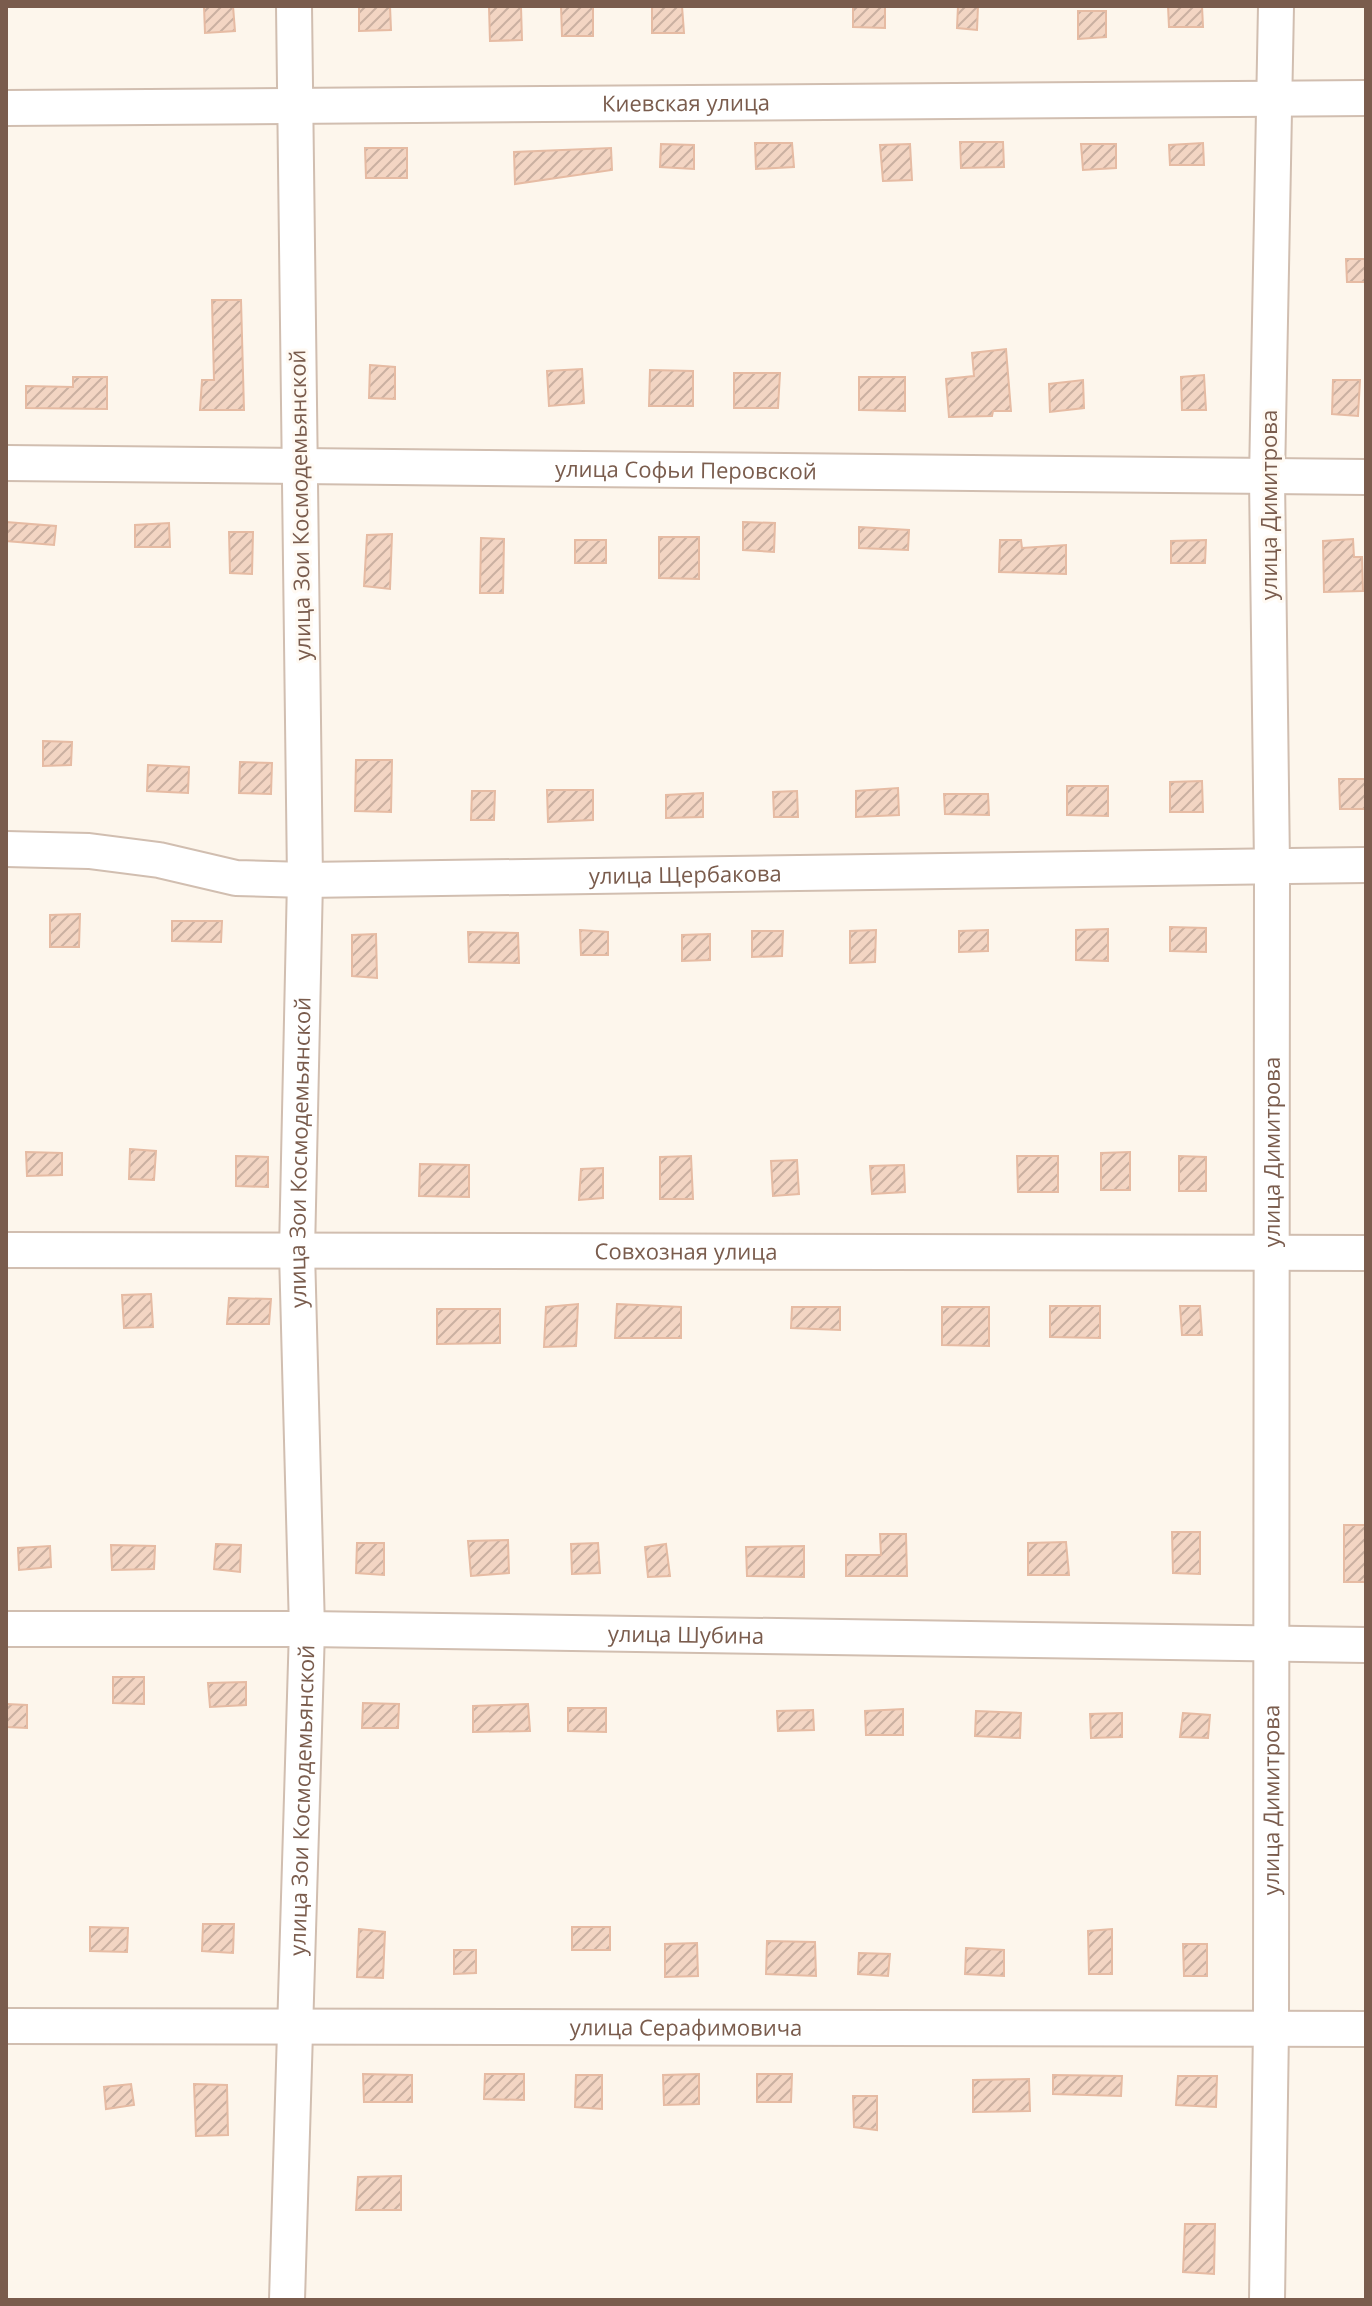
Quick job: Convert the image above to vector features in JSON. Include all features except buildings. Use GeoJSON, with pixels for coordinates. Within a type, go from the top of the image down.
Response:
{"type":"FeatureCollection","features":[{"type":"Feature","properties":{"kind":"street","name":"улица Зои Космодемьянской"},"geometry":{"type":"LineString","coordinates":[[287,2300],[307,1629],[297,1252],[305,880],[294,6]]}},
{"type":"Feature","properties":{"kind":"street","name":"улица Димитрова"},"geometry":{"type":"LineString","coordinates":[[1267,2300],[1271,2028],[1272,866],[1267,478],[1277,100],[1276,6]]}},
{"type":"Feature","properties":{"kind":"street","name":"Киевская улица"},"geometry":{"type":"LineString","coordinates":[[6,108],[1366,98]]}},
{"type":"Feature","properties":{"kind":"street","name":"улица Софьи Перовской"},"geometry":{"type":"LineString","coordinates":[[6,463],[1366,477]]}},
{"type":"Feature","properties":{"kind":"street","name":"улица Щербакова"},"geometry":{"type":"LineString","coordinates":[[6,849],[89,851],[159,860],[236,878],[305,880],[1366,865]]}},
{"type":"Feature","properties":{"kind":"street","name":"Совхозная улица"},"geometry":{"type":"LineString","coordinates":[[6,1250],[1366,1253]]}},
{"type":"Feature","properties":{"kind":"street","name":"улица Шубина"},"geometry":{"type":"LineString","coordinates":[[6,1629],[307,1629],[1366,1645]]}},
{"type":"Feature","properties":{"kind":"street","name":"улица Серафимовича"},"geometry":{"type":"LineString","coordinates":[[6,2026],[1366,2029]]}}]}
